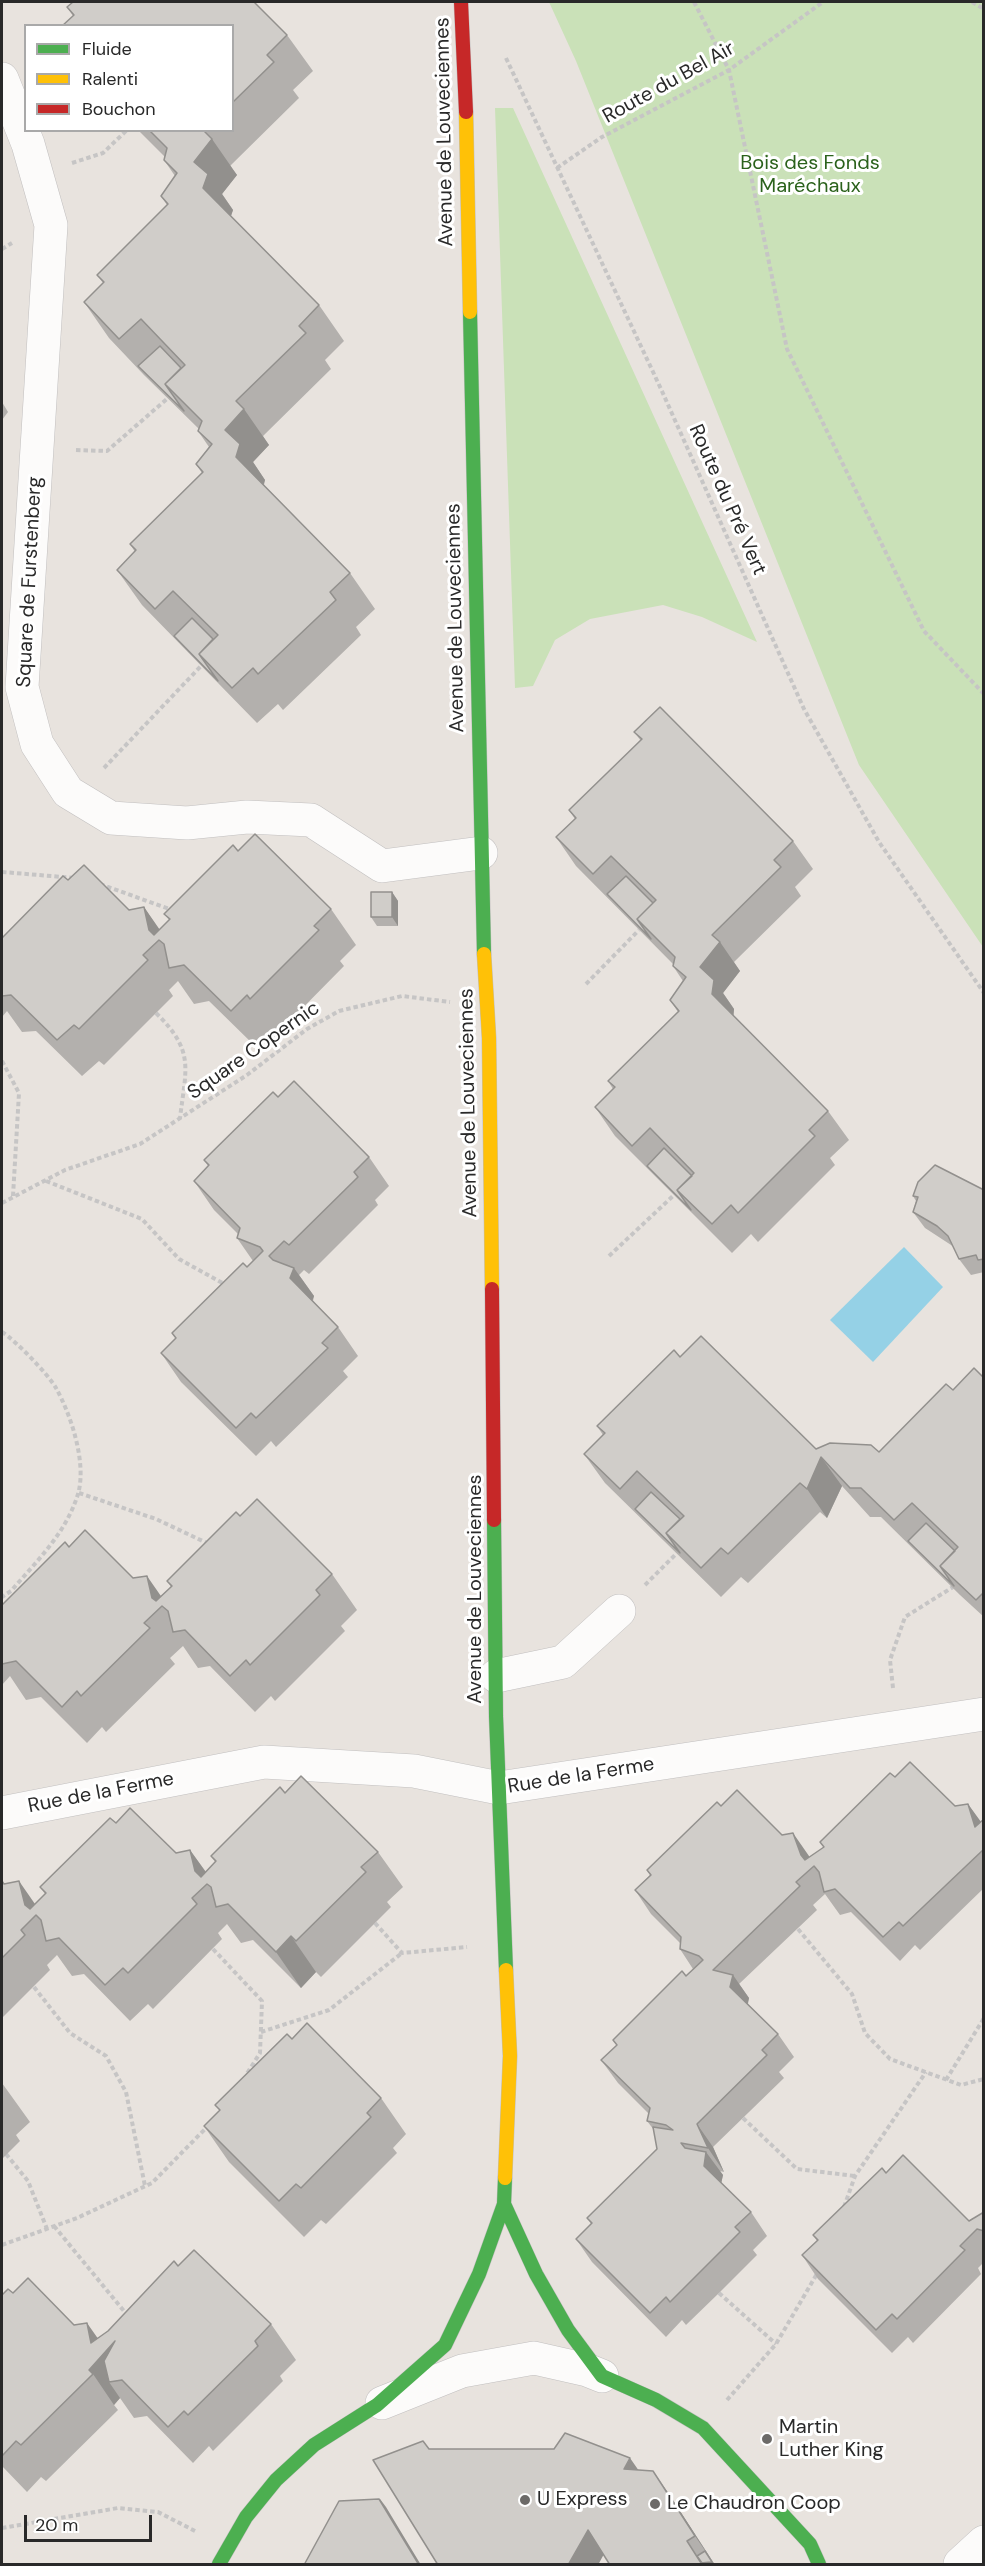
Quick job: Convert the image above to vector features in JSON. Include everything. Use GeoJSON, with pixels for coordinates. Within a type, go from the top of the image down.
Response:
{"type":"FeatureCollection","features":[{"type":"Feature","properties":{"kind":"street","name":"Avenue de Louveciennes"},"geometry":{"type":"LineString","coordinates":[[219,2565],[246,2517],[276,2480],[314,2445],[377,2405],[445,2345],[479,2274],[504,2204],[510,2056],[504,1944],[496,1676],[487,1006],[481,853],[465,61],[461,2]]}},
{"type":"Feature","properties":{"kind":"street","name":"Square de Furstenberg"},"geometry":{"type":"LineString","coordinates":[[2,79],[28,144],[51,225],[22,687],[37,744],[68,792],[111,818],[187,824],[247,817],[311,820],[382,866],[481,853]]}},
{"type":"Feature","properties":{"kind":"street"},"geometry":{"type":"LineString","coordinates":[[496,1676],[562,1662],[619,1611]]}},
{"type":"Feature","properties":{"kind":"street","name":"Rue de la Ferme"},"geometry":{"type":"LineString","coordinates":[[2,1813],[264,1762],[414,1771],[499,1788],[984,1714]]}},
{"type":"Feature","properties":{"kind":"street","name":"Avenue de Louveciennes"},"geometry":{"type":"LineString","coordinates":[[504,2204],[536,2274],[568,2330],[602,2376]]}},
{"type":"Feature","properties":{"kind":"street"},"geometry":{"type":"LineString","coordinates":[[377,2405],[462,2371],[534,2358],[587,2370],[656,2400],[703,2428],[810,2544],[819,2565]]}},
{"type":"Feature","properties":{"kind":"street"},"geometry":{"type":"LineString","coordinates":[[960,2565],[984,2542]]}},
{"type":"Feature","properties":{"kind":"path"},"geometry":{"type":"LineString","coordinates":[[694,2],[729,70],[787,349],[924,631],[984,694]]}},
{"type":"Feature","properties":{"kind":"path","name":"Route du Bel Air"},"geometry":{"type":"LineString","coordinates":[[557,168],[602,137],[729,70],[823,2]]}},
{"type":"Feature","properties":{"kind":"path"},"geometry":{"type":"LineString","coordinates":[[972,2],[984,9]]}},
{"type":"Feature","properties":{"kind":"path","name":"Route du Pré Vert"},"geometry":{"type":"LineString","coordinates":[[505,56],[661,389],[804,709],[879,842],[984,993]]}},
{"type":"Feature","properties":{"kind":"path"},"geometry":{"type":"LineString","coordinates":[[37,174],[103,153],[125,132]]}},
{"type":"Feature","properties":{"kind":"path"},"geometry":{"type":"LineString","coordinates":[[37,448],[107,450],[168,398]]}},
{"type":"Feature","properties":{"kind":"path"},"geometry":{"type":"LineString","coordinates":[[77,797],[201,666]]}},
{"type":"Feature","properties":{"kind":"path"},"geometry":{"type":"LineString","coordinates":[[2,872],[77,879]]}},
{"type":"Feature","properties":{"kind":"path"},"geometry":{"type":"LineString","coordinates":[[99,883],[173,910]]}},
{"type":"Feature","properties":{"kind":"path"},"geometry":{"type":"LineString","coordinates":[[586,984],[639,930]]}},
{"type":"Feature","properties":{"kind":"path","name":"Square Copernic"},"geometry":{"type":"LineString","coordinates":[[2,1203],[65,1170],[140,1144],[247,1075],[307,1029],[339,1011],[402,996],[487,1006]]}},
{"type":"Feature","properties":{"kind":"path","name":"Square Copernic"},"geometry":{"type":"LineString","coordinates":[[156,1013],[173,1029],[187,1059],[180,1119]]}},
{"type":"Feature","properties":{"kind":"path"},"geometry":{"type":"LineString","coordinates":[[2,1061],[19,1093],[13,1197]]}},
{"type":"Feature","properties":{"kind":"path"},"geometry":{"type":"LineString","coordinates":[[45,1180],[142,1220],[179,1259],[235,1290]]}},
{"type":"Feature","properties":{"kind":"path"},"geometry":{"type":"LineString","coordinates":[[609,1256],[674,1195]]}},
{"type":"Feature","properties":{"kind":"path"},"geometry":{"type":"LineString","coordinates":[[2,1332],[11,1338],[55,1387],[80,1446],[79,1492],[57,1538],[11,1591],[2,1597]]}},
{"type":"Feature","properties":{"kind":"path"},"geometry":{"type":"LineString","coordinates":[[79,1492],[156,1519],[212,1545]]}},
{"type":"Feature","properties":{"kind":"path"},"geometry":{"type":"LineString","coordinates":[[619,1611],[677,1553]]}},
{"type":"Feature","properties":{"kind":"path"},"geometry":{"type":"LineString","coordinates":[[896,1728],[890,1660],[905,1617],[953,1587]]}},
{"type":"Feature","properties":{"kind":"path"},"geometry":{"type":"LineString","coordinates":[[375,1923],[402,1953]]}},
{"type":"Feature","properties":{"kind":"path"},"geometry":{"type":"LineString","coordinates":[[798,1929],[852,1994],[864,2033],[890,2059],[961,2085],[984,2079]]}},
{"type":"Feature","properties":{"kind":"path"},"geometry":{"type":"LineString","coordinates":[[261,2032],[329,2010],[402,1953],[504,1944]]}},
{"type":"Feature","properties":{"kind":"path"},"geometry":{"type":"LineString","coordinates":[[213,1949],[262,2001],[260,2053],[242,2082]]}},
{"type":"Feature","properties":{"kind":"path"},"geometry":{"type":"LineString","coordinates":[[34,1987],[70,2033],[106,2056],[126,2091],[145,2186]]}},
{"type":"Feature","properties":{"kind":"path"},"geometry":{"type":"LineString","coordinates":[[946,2080],[984,2018]]}},
{"type":"Feature","properties":{"kind":"path"},"geometry":{"type":"LineString","coordinates":[[260,2053],[267,2060]]}},
{"type":"Feature","properties":{"kind":"path"},"geometry":{"type":"LineString","coordinates":[[843,2210],[855,2176],[926,2072]]}},
{"type":"Feature","properties":{"kind":"path"},"geometry":{"type":"LineString","coordinates":[[2,2245],[77,2218],[152,2183],[215,2118]]}},
{"type":"Feature","properties":{"kind":"path"},"geometry":{"type":"LineString","coordinates":[[743,2118],[797,2169],[855,2176]]}},
{"type":"Feature","properties":{"kind":"path"},"geometry":{"type":"LineString","coordinates":[[6,2154],[28,2181],[47,2229]]}},
{"type":"Feature","properties":{"kind":"path"},"geometry":{"type":"LineString","coordinates":[[847,2200],[850,2210]]}},
{"type":"Feature","properties":{"kind":"path"},"geometry":{"type":"LineString","coordinates":[[54,2226],[130,2318]]}},
{"type":"Feature","properties":{"kind":"path"},"geometry":{"type":"LineString","coordinates":[[703,2428],[776,2344],[811,2288],[820,2268]]}},
{"type":"Feature","properties":{"kind":"path"},"geometry":{"type":"LineString","coordinates":[[719,2293],[776,2344]]}},
{"type":"Feature","properties":{"kind":"path"},"geometry":{"type":"LineString","coordinates":[[2,2528],[118,2508],[158,2512],[227,2549]]}},
{"type":"Feature","properties":{"kind":"green space","name":"Bois des Fonds Maréchaux"},"geometry":{"type":"Polygon","coordinates":[[[549,2],[983,2],[983,947],[859,765],[576,61],[549,2]]]}},
{"type":"Feature","properties":{"kind":"green space"},"geometry":{"type":"Polygon","coordinates":[[[495,108],[513,108],[757,642],[702,617],[663,605],[590,619],[555,640],[533,686],[515,688],[495,108]]]}},
{"type":"Feature","properties":{"kind":"water"},"geometry":{"type":"Polygon","coordinates":[[[904,1247],[943,1287],[873,1362],[830,1320],[904,1247]]]}},
{"type":"Feature","properties":{"kind":"building"},"geometry":{"type":"Polygon","coordinates":[[[73,2],[254,2],[287,35],[267,55],[274,62],[234,101],[234,24],[64,24],[74,15],[67,7],[73,2]]]}},
{"type":"Feature","properties":{"kind":"building"},"geometry":{"type":"Polygon","coordinates":[[[151,132],[205,132],[212,139],[194,162],[208,174],[203,188],[319,305],[299,326],[306,333],[236,401],[244,409],[225,430],[240,444],[236,457],[350,573],[330,592],[336,600],[258,674],[253,668],[232,688],[199,654],[218,635],[173,591],[155,609],[117,570],[136,550],[130,544],[203,472],[196,464],[212,444],[198,431],[202,421],[165,384],[185,365],[141,319],[119,339],[84,302],[104,282],[97,275],[168,204],[161,196],[177,173],[164,160],[167,148],[151,132]]]}},
{"type":"Feature","properties":{"kind":"building"},"geometry":{"type":"Polygon","coordinates":[[[160,346],[181,368],[165,384],[184,411],[138,366],[160,346]]]}},
{"type":"Feature","properties":{"kind":"building"},"geometry":{"type":"Polygon","coordinates":[[[192,618],[213,639],[199,654],[218,681],[174,636],[192,618]]]}},
{"type":"Feature","properties":{"kind":"building"},"geometry":{"type":"Polygon","coordinates":[[[660,707],[793,841],[774,860],[781,867],[712,935],[720,942],[700,967],[714,980],[712,994],[828,1111],[809,1130],[815,1136],[738,1213],[731,1205],[712,1224],[677,1190],[694,1173],[650,1128],[632,1146],[595,1107],[615,1087],[608,1081],[679,1011],[670,1000],[686,977],[673,966],[675,957],[637,919],[656,900],[611,856],[593,874],[556,837],[576,818],[569,810],[642,739],[634,732],[660,707]]]}},
{"type":"Feature","properties":{"kind":"building"},"geometry":{"type":"Polygon","coordinates":[[[255,834],[331,909],[314,926],[319,930],[250,999],[247,995],[231,1011],[184,965],[169,968],[164,944],[159,940],[143,955],[148,960],[79,1029],[74,1025],[57,1040],[11,995],[2,996],[2,938],[63,876],[68,880],[84,865],[129,910],[144,907],[149,930],[154,935],[170,919],[164,914],[233,845],[238,851],[255,834]]]}},
{"type":"Feature","properties":{"kind":"building"},"geometry":{"type":"Polygon","coordinates":[[[626,876],[653,903],[637,919],[651,939],[607,894],[626,876]]]}},
{"type":"Feature","properties":{"kind":"building"},"geometry":{"type":"Polygon","coordinates":[[[371,892],[392,892],[392,917],[371,917],[371,892]]]}},
{"type":"Feature","properties":{"kind":"building"},"geometry":{"type":"Polygon","coordinates":[[[294,1081],[369,1157],[354,1172],[358,1177],[289,1245],[284,1241],[269,1256],[273,1260],[294,1268],[290,1278],[338,1327],[322,1343],[328,1348],[256,1418],[251,1413],[236,1428],[161,1353],[176,1338],[172,1333],[243,1263],[247,1267],[263,1251],[260,1247],[237,1238],[240,1228],[194,1181],[209,1165],[204,1160],[273,1092],[278,1097],[294,1081]]]}},
{"type":"Feature","properties":{"kind":"building"},"geometry":{"type":"Polygon","coordinates":[[[664,1148],[692,1176],[677,1190],[691,1210],[647,1166],[664,1148]]]}},
{"type":"Feature","properties":{"kind":"building"},"geometry":{"type":"Polygon","coordinates":[[[935,1165],[984,1190],[984,1259],[978,1260],[976,1255],[959,1259],[948,1236],[937,1226],[913,1212],[918,1197],[913,1196],[918,1182],[935,1165]]]}},
{"type":"Feature","properties":{"kind":"building"},"geometry":{"type":"Polygon","coordinates":[[[701,1336],[816,1449],[830,1443],[871,1445],[879,1452],[946,1384],[953,1390],[974,1368],[984,1378],[984,1592],[976,1600],[940,1566],[958,1547],[912,1503],[894,1520],[861,1488],[850,1488],[821,1457],[807,1489],[800,1483],[728,1554],[721,1548],[701,1568],[666,1533],[684,1516],[637,1471],[620,1489],[584,1454],[605,1433],[597,1426],[674,1350],[680,1357],[701,1336]]]}},
{"type":"Feature","properties":{"kind":"building"},"geometry":{"type":"Polygon","coordinates":[[[651,1492],[680,1519],[666,1533],[680,1553],[635,1509],[651,1492]]]}},
{"type":"Feature","properties":{"kind":"building"},"geometry":{"type":"Polygon","coordinates":[[[257,1499],[332,1574],[316,1590],[320,1595],[250,1665],[246,1660],[230,1676],[185,1630],[173,1632],[168,1611],[162,1606],[144,1623],[150,1628],[81,1696],[77,1691],[62,1707],[16,1661],[2,1664],[2,1605],[65,1542],[69,1547],[85,1530],[133,1578],[147,1576],[152,1598],[156,1601],[172,1586],[167,1581],[236,1512],[240,1516],[257,1499]]]}},
{"type":"Feature","properties":{"kind":"building"},"geometry":{"type":"Polygon","coordinates":[[[926,1523],[955,1551],[940,1566],[954,1586],[908,1541],[926,1523]]]}},
{"type":"Feature","properties":{"kind":"building"},"geometry":{"type":"Polygon","coordinates":[[[910,1762],[955,1806],[968,1804],[975,1827],[984,1819],[984,1849],[903,1926],[899,1922],[883,1937],[835,1889],[824,1892],[819,1872],[814,1866],[796,1882],[800,1886],[713,1970],[733,1975],[730,1987],[778,2034],[762,2050],[767,2055],[697,2124],[708,2148],[681,2143],[685,2148],[706,2152],[704,2166],[751,2212],[735,2227],[740,2232],[670,2302],[666,2297],[650,2313],[576,2239],[592,2223],[587,2218],[657,2149],[653,2127],[673,2130],[666,2125],[647,2121],[650,2108],[601,2060],[617,2045],[613,2040],[682,1971],[686,1976],[703,1960],[699,1956],[680,1949],[681,1937],[635,1890],[651,1875],[647,1870],[717,1802],[721,1806],[737,1790],[782,1835],[793,1833],[805,1860],[824,1847],[820,1842],[890,1773],[895,1777],[910,1762]]]}},
{"type":"Feature","properties":{"kind":"building"},"geometry":{"type":"Polygon","coordinates":[[[301,1776],[378,1852],[361,1867],[366,1872],[296,1941],[291,1936],[276,1952],[228,1904],[216,1907],[211,1887],[207,1884],[192,1898],[197,1904],[128,1973],[123,1968],[105,1985],[59,1938],[46,1941],[41,1920],[36,1915],[21,1930],[25,1935],[2,1958],[2,1881],[4,1884],[19,1881],[25,1905],[30,1909],[46,1893],[40,1887],[110,1818],[116,1823],[130,1808],[176,1853],[190,1850],[195,1871],[201,1877],[216,1861],[211,1856],[280,1787],[285,1793],[301,1776]]]}},
{"type":"Feature","properties":{"kind":"building"},"geometry":{"type":"Polygon","coordinates":[[[307,2023],[381,2098],[367,2113],[371,2117],[301,2188],[296,2184],[279,2201],[204,2126],[220,2110],[215,2105],[287,2034],[292,2039],[307,2023]]]}},
{"type":"Feature","properties":{"kind":"building"},"geometry":{"type":"Polygon","coordinates":[[[903,2155],[969,2221],[984,2212],[984,2231],[977,2229],[960,2246],[965,2250],[897,2319],[892,2314],[876,2330],[802,2255],[818,2240],[813,2235],[882,2168],[886,2173],[903,2155]]]}},
{"type":"Feature","properties":{"kind":"building"},"geometry":{"type":"Polygon","coordinates":[[[194,2250],[271,2324],[255,2341],[258,2346],[188,2415],[184,2411],[168,2427],[122,2380],[109,2382],[104,2361],[115,2341],[89,2370],[93,2374],[21,2445],[16,2441],[2,2456],[2,2295],[8,2289],[13,2293],[28,2278],[74,2325],[87,2323],[91,2343],[108,2331],[174,2261],[178,2266],[194,2250]]]}},
{"type":"Feature","properties":{"kind":"building"},"geometry":{"type":"Polygon","coordinates":[[[565,2433],[630,2458],[624,2469],[653,2471],[695,2536],[687,2541],[701,2563],[711,2562],[713,2565],[610,2565],[588,2530],[568,2565],[438,2565],[373,2460],[423,2441],[429,2449],[554,2449],[565,2433]]]}},
{"type":"Feature","properties":{"kind":"building"},"geometry":{"type":"Polygon","coordinates":[[[379,2499],[419,2565],[304,2565],[339,2501],[379,2499]]]}},
{"type":"Feature","properties":{"kind":"building"},"geometry":{"type":"Polygon","coordinates":[[[705,2551],[714,2565],[711,2562],[702,2563],[697,2556],[705,2551]]]}},
{"type":"Feature","properties":{"kind":"traffic: fast"},"geometry":{"type":"LineString","coordinates":[[470,312],[484,954]]}},
{"type":"Feature","properties":{"kind":"traffic: fast"},"geometry":{"type":"LineString","coordinates":[[494,1520],[496,1716],[506,1970]]}},
{"type":"Feature","properties":{"kind":"traffic: fast"},"geometry":{"type":"LineString","coordinates":[[219,2564],[246,2517],[276,2480],[314,2445],[377,2405],[445,2345],[479,2274],[504,2204],[505,2178]]}},
{"type":"Feature","properties":{"kind":"traffic: fast"},"geometry":{"type":"LineString","coordinates":[[504,2204],[536,2274],[568,2330],[602,2376],[656,2400],[703,2428],[810,2544],[819,2564]]}},
{"type":"Feature","properties":{"kind":"traffic: slow"},"geometry":{"type":"LineString","coordinates":[[466,112],[470,312]]}},
{"type":"Feature","properties":{"kind":"traffic: slow"},"geometry":{"type":"LineString","coordinates":[[484,954],[489,1038],[492,1289]]}},
{"type":"Feature","properties":{"kind":"traffic: slow"},"geometry":{"type":"LineString","coordinates":[[505,2178],[510,2056],[506,1970]]}},
{"type":"Feature","properties":{"kind":"traffic: jam"},"geometry":{"type":"LineString","coordinates":[[461,2],[466,112]]}},
{"type":"Feature","properties":{"kind":"traffic: jam"},"geometry":{"type":"LineString","coordinates":[[492,1289],[494,1520]]}},
{"type":"Feature","properties":{"kind":"place","name":"Martin Luther King"},"geometry":{"type":"Point","coordinates":[767,2439]}},
{"type":"Feature","properties":{"kind":"place","name":"U Express"},"geometry":{"type":"Point","coordinates":[525,2500]}},
{"type":"Feature","properties":{"kind":"place","name":"Le Chaudron Coop"},"geometry":{"type":"Point","coordinates":[655,2504]}}]}
